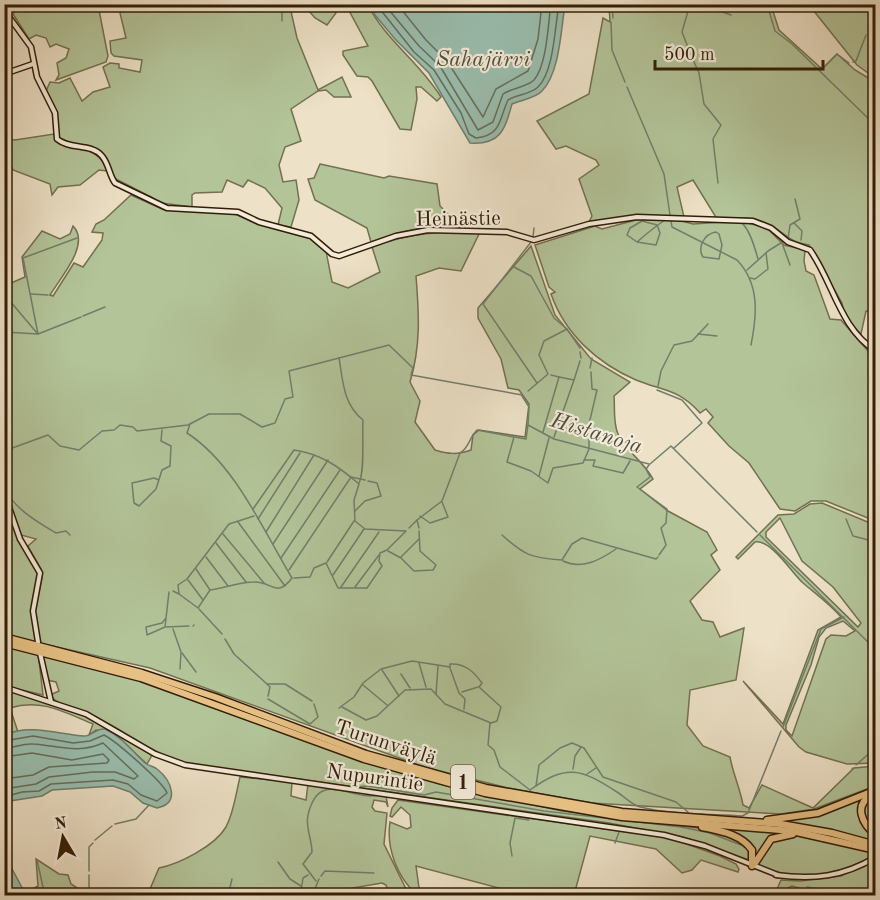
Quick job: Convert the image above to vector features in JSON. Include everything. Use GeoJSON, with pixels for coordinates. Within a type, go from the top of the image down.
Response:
{"type":"FeatureCollection","features":[{"type":"Feature","properties":{"kind":"highway","name":"Turunväylä"},"geometry":{"type":"LineString","coordinates":[[4,638],[142,673],[215,697],[366,754],[486,788],[622,812],[752,821],[809,828],[876,845]]}},
{"type":"Feature","properties":{"kind":"highway","name":"Turunväylä"},"geometry":{"type":"LineString","coordinates":[[4,643],[150,681],[364,759],[438,781],[565,809],[687,823],[757,827],[807,834],[875,855]]}},
{"type":"Feature","properties":{"kind":"highway"},"geometry":{"type":"LineString","coordinates":[[752,821],[818,813],[876,792]]}},
{"type":"Feature","properties":{"kind":"highway"},"geometry":{"type":"LineString","coordinates":[[876,792],[867,798],[860,813],[864,823],[876,835]]}},
{"type":"Feature","properties":{"kind":"highway"},"geometry":{"type":"LineString","coordinates":[[687,823],[728,834],[745,842],[752,850],[752,866]]}},
{"type":"Feature","properties":{"kind":"highway"},"geometry":{"type":"LineString","coordinates":[[752,866],[771,839],[787,834],[807,834]]}},
{"type":"Feature","properties":{"kind":"street"},"geometry":{"type":"LineString","coordinates":[[4,10],[29,44],[33,64],[4,74]]}},
{"type":"Feature","properties":{"kind":"street","name":"Heinästie"},"geometry":{"type":"LineString","coordinates":[[33,64],[43,92],[55,113],[57,139],[64,144],[98,153],[105,160],[115,183],[162,207],[235,211],[259,222],[311,236],[332,254],[339,256],[396,236],[428,230],[507,232],[536,240],[589,224],[637,217],[753,221],[771,228],[788,242],[810,250],[840,304],[845,321],[876,351]]}},
{"type":"Feature","properties":{"kind":"street"},"geometry":{"type":"LineString","coordinates":[[4,493],[20,539],[40,573],[33,611],[38,642]]}},
{"type":"Feature","properties":{"kind":"street"},"geometry":{"type":"LineString","coordinates":[[40,653],[51,702]]}},
{"type":"Feature","properties":{"kind":"street","name":"Nupurintie"},"geometry":{"type":"LineString","coordinates":[[4,687],[97,719],[155,754],[185,765],[664,835],[705,846],[778,875],[800,879],[825,877],[855,868],[875,855]]}},
{"type":"Feature","properties":{"kind":"street"},"geometry":{"type":"LineString","coordinates":[[44,699],[46,687]]}},
{"type":"Feature","properties":{"kind":"shaded area"},"geometry":{"type":"Polygon","coordinates":[[[310,4],[311,7],[334,8],[336,13],[327,25],[315,18],[307,9],[310,7],[290,7],[297,38],[318,90],[342,77],[351,97],[334,97],[326,90],[318,91],[291,109],[301,141],[285,147],[279,165],[283,182],[296,180],[299,200],[291,227],[278,225],[282,208],[265,188],[248,180],[243,187],[227,180],[222,192],[195,193],[192,195],[192,207],[154,202],[153,198],[114,178],[102,153],[59,139],[57,113],[46,91],[50,82],[59,83],[70,78],[82,101],[93,92],[110,87],[103,67],[110,63],[119,64],[119,68],[140,72],[142,60],[114,56],[111,53],[110,41],[126,38],[120,13],[126,5],[310,4]]]}},
{"type":"Feature","properties":{"kind":"shaded area"},"geometry":{"type":"Polygon","coordinates":[[[20,5],[98,5],[108,56],[106,62],[56,80],[59,75],[57,63],[66,58],[69,49],[56,44],[50,47],[46,38],[36,35],[29,39],[13,14],[20,5]]]}},
{"type":"Feature","properties":{"kind":"shaded area"},"geometry":{"type":"Polygon","coordinates":[[[346,5],[368,5],[383,29],[423,73],[441,97],[437,101],[421,87],[416,87],[417,99],[411,130],[400,129],[372,81],[368,77],[357,76],[343,55],[343,51],[368,46],[346,5]]]}},
{"type":"Feature","properties":{"kind":"shaded area"},"geometry":{"type":"Polygon","coordinates":[[[609,5],[771,5],[779,30],[822,69],[837,54],[855,70],[875,82],[875,312],[866,311],[861,334],[845,318],[842,303],[809,245],[795,241],[774,227],[755,219],[717,219],[693,180],[677,187],[684,217],[636,215],[589,222],[592,216],[579,179],[599,165],[596,160],[566,146],[556,149],[537,121],[589,94],[603,18],[610,22],[609,5]]]}},
{"type":"Feature","properties":{"kind":"shaded area"},"geometry":{"type":"Polygon","coordinates":[[[809,5],[875,5],[875,78],[857,65],[809,5]]]}},
{"type":"Feature","properties":{"kind":"shaded area"},"geometry":{"type":"Polygon","coordinates":[[[54,134],[63,145],[94,154],[102,160],[108,171],[99,170],[80,185],[58,187],[52,195],[50,184],[13,170],[8,157],[5,157],[7,139],[15,140],[54,134]]]}},
{"type":"Feature","properties":{"kind":"shaded area"},"geometry":{"type":"Polygon","coordinates":[[[320,164],[384,178],[389,176],[437,184],[440,206],[461,227],[415,229],[371,242],[367,228],[315,200],[308,179],[314,178],[320,164]]]}},
{"type":"Feature","properties":{"kind":"shaded area"},"geometry":{"type":"Polygon","coordinates":[[[131,195],[162,209],[233,213],[255,223],[310,238],[326,251],[332,282],[348,288],[380,272],[372,247],[400,238],[425,234],[480,232],[461,271],[439,268],[416,276],[418,342],[410,382],[420,401],[415,422],[435,450],[448,453],[471,450],[473,435],[479,430],[525,437],[529,404],[519,390],[508,388],[501,359],[478,318],[478,308],[531,246],[555,315],[591,359],[630,382],[614,396],[615,420],[616,430],[621,440],[653,479],[640,489],[668,511],[707,532],[717,550],[711,555],[720,570],[690,601],[702,620],[713,622],[720,637],[744,628],[736,680],[690,690],[687,725],[703,746],[730,757],[743,805],[749,808],[762,785],[813,808],[854,768],[875,766],[875,786],[814,809],[781,814],[591,803],[508,788],[424,767],[150,668],[39,643],[34,615],[42,578],[41,569],[28,546],[36,539],[21,535],[5,489],[4,286],[25,277],[22,257],[42,231],[60,239],[70,234],[73,226],[78,233],[76,251],[50,295],[53,296],[74,263],[83,267],[102,240],[103,233],[92,232],[96,224],[104,220],[131,195]]]}},
{"type":"Feature","properties":{"kind":"shaded area"},"geometry":{"type":"Polygon","coordinates":[[[670,218],[693,224],[739,221],[752,224],[767,228],[784,245],[805,250],[806,271],[814,275],[830,319],[841,320],[868,351],[870,363],[875,363],[875,521],[826,501],[811,501],[795,511],[780,509],[749,463],[708,423],[713,417],[706,409],[700,413],[678,395],[636,380],[608,365],[584,346],[565,322],[551,294],[555,292],[549,287],[535,245],[595,226],[602,229],[636,220],[670,218]]]}},
{"type":"Feature","properties":{"kind":"shaded area"},"geometry":{"type":"Polygon","coordinates":[[[4,497],[18,538],[38,571],[32,608],[36,642],[5,635],[4,497]]]}},
{"type":"Feature","properties":{"kind":"shaded area"},"geometry":{"type":"Polygon","coordinates":[[[822,503],[875,525],[875,763],[847,764],[806,752],[799,747],[743,681],[783,724],[818,630],[841,617],[803,583],[774,551],[761,542],[755,542],[738,559],[736,557],[778,515],[794,514],[810,504],[822,503]],[[780,518],[766,532],[766,537],[858,627],[861,623],[833,587],[802,561],[780,518]],[[843,621],[826,628],[819,637],[811,665],[786,725],[786,730],[792,736],[826,639],[831,635],[846,636],[855,631],[843,621]]]}},
{"type":"Feature","properties":{"kind":"shaded area"},"geometry":{"type":"Polygon","coordinates":[[[5,645],[38,652],[43,695],[5,686],[5,645]]]}},
{"type":"Feature","properties":{"kind":"shaded area"},"geometry":{"type":"Polygon","coordinates":[[[41,653],[128,676],[373,764],[439,784],[562,811],[706,829],[736,838],[749,848],[749,860],[683,837],[609,823],[184,763],[160,753],[92,715],[54,699],[50,695],[59,691],[56,682],[47,680],[41,653]]]}},
{"type":"Feature","properties":{"kind":"shaded area"},"geometry":{"type":"Polygon","coordinates":[[[5,688],[95,720],[152,755],[147,764],[112,732],[96,730],[89,735],[93,724],[62,711],[42,706],[21,705],[10,708],[18,732],[5,737],[5,688]]]}},
{"type":"Feature","properties":{"kind":"shaded area"},"geometry":{"type":"Polygon","coordinates":[[[240,777],[292,782],[291,796],[306,800],[308,784],[386,796],[388,807],[386,802],[374,800],[372,807],[375,811],[387,813],[384,844],[409,895],[389,895],[386,885],[382,883],[352,888],[353,895],[147,896],[159,868],[196,853],[221,834],[231,815],[240,777]]]}},
{"type":"Feature","properties":{"kind":"shaded area"},"geometry":{"type":"Polygon","coordinates":[[[873,793],[859,813],[875,836],[875,842],[772,821],[794,819],[873,793]]]}},
{"type":"Feature","properties":{"kind":"shaded area"},"geometry":{"type":"Polygon","coordinates":[[[875,794],[875,833],[870,829],[862,810],[875,794]]]}},
{"type":"Feature","properties":{"kind":"shaded area"},"geometry":{"type":"Polygon","coordinates":[[[398,800],[670,838],[720,856],[736,864],[739,869],[738,872],[701,860],[692,870],[682,873],[656,849],[590,836],[574,895],[525,895],[416,866],[420,895],[417,895],[399,871],[394,861],[390,842],[390,822],[407,829],[411,827],[410,815],[401,807],[392,817],[390,816],[398,800]]]}},
{"type":"Feature","properties":{"kind":"shaded area"},"geometry":{"type":"Polygon","coordinates":[[[706,826],[788,832],[768,840],[754,862],[749,845],[706,826]]]}},
{"type":"Feature","properties":{"kind":"shaded area"},"geometry":{"type":"Polygon","coordinates":[[[787,835],[806,836],[875,852],[875,855],[848,868],[818,875],[788,875],[759,866],[758,861],[771,841],[787,835]]]}},
{"type":"Feature","properties":{"kind":"shaded area"},"geometry":{"type":"Polygon","coordinates":[[[36,859],[59,874],[68,875],[71,884],[88,895],[26,895],[25,893],[38,886],[36,859]]]}},
{"type":"Feature","properties":{"kind":"shaded area"},"geometry":{"type":"Polygon","coordinates":[[[875,859],[875,895],[800,895],[799,888],[792,886],[775,894],[781,880],[800,881],[841,876],[875,859]]]}},
{"type":"Feature","properties":{"kind":"water","name":"Sahajärvi"},"geometry":{"type":"Polygon","coordinates":[[[370,4],[565,5],[553,73],[542,91],[512,104],[500,134],[489,141],[470,143],[429,73],[395,39],[375,15],[370,4]]]}},
{"type":"Feature","properties":{"kind":"water"},"geometry":{"type":"Polygon","coordinates":[[[105,729],[121,740],[145,763],[162,774],[171,791],[169,801],[157,808],[143,803],[130,792],[113,786],[52,790],[42,796],[10,801],[5,807],[6,735],[24,730],[35,730],[84,736],[105,729]]]}},
{"type":"Feature","properties":{"kind":"water"},"geometry":{"type":"Polygon","coordinates":[[[4,854],[26,895],[5,895],[4,854]]]}},
{"type":"Feature","properties":{"kind":"waterway"},"geometry":{"type":"LineString","coordinates":[[282,21],[282,7],[333,9],[340,4]]}},
{"type":"Feature","properties":{"kind":"waterway"},"geometry":{"type":"LineString","coordinates":[[612,4],[613,18]]}},
{"type":"Feature","properties":{"kind":"waterway"},"geometry":{"type":"LineString","coordinates":[[689,50],[682,32],[690,4]]}},
{"type":"Feature","properties":{"kind":"waterway"},"geometry":{"type":"LineString","coordinates":[[700,4],[731,15]]}},
{"type":"Feature","properties":{"kind":"waterway"},"geometry":{"type":"LineString","coordinates":[[767,4],[775,31],[792,44],[876,126]]}},
{"type":"Feature","properties":{"kind":"waterway"},"geometry":{"type":"LineString","coordinates":[[611,22],[612,50],[625,82]]}},
{"type":"Feature","properties":{"kind":"waterway"},"geometry":{"type":"LineString","coordinates":[[853,62],[856,61],[866,35]]}},
{"type":"Feature","properties":{"kind":"waterway"},"geometry":{"type":"LineString","coordinates":[[690,53],[699,73],[704,104],[721,125],[713,139],[718,183]]}},
{"type":"Feature","properties":{"kind":"waterway"},"geometry":{"type":"LineString","coordinates":[[821,70],[837,54],[849,63]]}},
{"type":"Feature","properties":{"kind":"waterway"},"geometry":{"type":"LineString","coordinates":[[627,87],[664,174],[670,215]]}},
{"type":"Feature","properties":{"kind":"waterway"},"geometry":{"type":"LineString","coordinates":[[788,239],[790,225],[800,219],[795,199]]}},
{"type":"Feature","properties":{"kind":"waterway"},"geometry":{"type":"LineString","coordinates":[[637,242],[656,245],[660,233],[657,225],[642,221],[630,228],[627,235],[637,242],[654,228],[658,225],[665,220]]}},
{"type":"Feature","properties":{"kind":"waterway"},"geometry":{"type":"LineString","coordinates":[[671,221],[672,227],[737,260],[744,269],[750,279],[755,300],[755,322],[751,345]]}},
{"type":"Feature","properties":{"kind":"waterway"},"geometry":{"type":"LineString","coordinates":[[794,223],[802,231],[801,240]]}},
{"type":"Feature","properties":{"kind":"waterway"},"geometry":{"type":"LineString","coordinates":[[743,224],[754,245],[758,259]]}},
{"type":"Feature","properties":{"kind":"waterway"},"geometry":{"type":"LineString","coordinates":[[533,237],[534,228]]}},
{"type":"Feature","properties":{"kind":"waterway"},"geometry":{"type":"LineString","coordinates":[[716,232],[719,234],[722,245],[719,259],[703,257],[701,245],[708,235],[716,232]]}},
{"type":"Feature","properties":{"kind":"waterway"},"geometry":{"type":"LineString","coordinates":[[38,334],[23,258],[77,238]]}},
{"type":"Feature","properties":{"kind":"waterway"},"geometry":{"type":"LineString","coordinates":[[747,270],[768,251],[784,241]]}},
{"type":"Feature","properties":{"kind":"waterway"},"geometry":{"type":"LineString","coordinates":[[531,242],[483,304],[537,383]]}},
{"type":"Feature","properties":{"kind":"waterway"},"geometry":{"type":"LineString","coordinates":[[782,243],[790,265]]}},
{"type":"Feature","properties":{"kind":"waterway"},"geometry":{"type":"LineString","coordinates":[[750,278],[755,279],[768,269],[766,253]]}},
{"type":"Feature","properties":{"kind":"waterway"},"geometry":{"type":"LineString","coordinates":[[514,267],[531,276],[554,318],[567,329]]}},
{"type":"Feature","properties":{"kind":"waterway"},"geometry":{"type":"LineString","coordinates":[[4,294],[37,333]]}},
{"type":"Feature","properties":{"kind":"waterway"},"geometry":{"type":"LineString","coordinates":[[31,294],[48,295]]}},
{"type":"Feature","properties":{"kind":"waterway"},"geometry":{"type":"LineString","coordinates":[[83,316],[105,307]]}},
{"type":"Feature","properties":{"kind":"waterway"},"geometry":{"type":"LineString","coordinates":[[4,332],[38,334],[81,317]]}},
{"type":"Feature","properties":{"kind":"waterway"},"geometry":{"type":"LineString","coordinates":[[658,386],[661,371],[674,345],[692,341],[708,324]]}},
{"type":"Feature","properties":{"kind":"waterway"},"geometry":{"type":"LineString","coordinates":[[528,391],[548,374],[539,355],[544,341],[567,329],[580,348]]}},
{"type":"Feature","properties":{"kind":"waterway"},"geometry":{"type":"LineString","coordinates":[[698,334],[717,336]]}},
{"type":"Feature","properties":{"kind":"waterway"},"geometry":{"type":"LineString","coordinates":[[4,451],[48,435],[60,446],[79,450],[102,431],[114,430],[120,425],[133,427],[137,431],[188,425],[209,414],[240,414],[262,427],[275,423],[285,399],[293,397],[289,371],[389,345],[413,368],[411,375],[522,395]]}},
{"type":"Feature","properties":{"kind":"waterway"},"geometry":{"type":"LineString","coordinates":[[580,352],[581,358]]}},
{"type":"Feature","properties":{"kind":"waterway"},"geometry":{"type":"LineString","coordinates":[[339,358],[343,384],[351,407],[363,420],[363,462],[359,483]]}},
{"type":"Feature","properties":{"kind":"waterway"},"geometry":{"type":"LineString","coordinates":[[590,368],[592,358]]}},
{"type":"Feature","properties":{"kind":"waterway"},"geometry":{"type":"LineString","coordinates":[[574,380],[580,361]]}},
{"type":"Feature","properties":{"kind":"waterway"},"geometry":{"type":"LineString","coordinates":[[417,520],[442,501],[460,453],[466,448],[477,430],[514,437],[507,462],[531,471],[548,483],[553,468],[583,463],[589,449],[589,424],[597,390],[592,389],[591,372]]}},
{"type":"Feature","properties":{"kind":"waterway"},"geometry":{"type":"LineString","coordinates":[[551,375],[559,377]]}},
{"type":"Feature","properties":{"kind":"waterway"},"geometry":{"type":"LineString","coordinates":[[543,432],[559,377],[574,380],[554,437]]}},
{"type":"Feature","properties":{"kind":"waterway"},"geometry":{"type":"LineString","coordinates":[[657,390],[682,400],[702,423],[674,448]]}},
{"type":"Feature","properties":{"kind":"waterway","name":"Histanoja"},"geometry":{"type":"LineString","coordinates":[[522,396],[529,407],[528,425],[554,439],[649,464]]}},
{"type":"Feature","properties":{"kind":"waterway"},"geometry":{"type":"LineString","coordinates":[[190,424],[187,433],[204,446],[234,480],[292,578],[287,584],[278,588],[254,582],[210,590],[198,608],[179,594],[178,585],[187,579],[229,524],[254,516]]}},
{"type":"Feature","properties":{"kind":"waterway"},"geometry":{"type":"LineString","coordinates":[[515,437],[526,439],[528,425]]}},
{"type":"Feature","properties":{"kind":"waterway"},"geometry":{"type":"LineString","coordinates":[[159,480],[154,478],[132,483],[134,503],[139,506],[156,489],[162,470],[170,466],[171,446],[161,441],[162,430]]}},
{"type":"Feature","properties":{"kind":"waterway"},"geometry":{"type":"LineString","coordinates":[[539,476],[549,438]]}},
{"type":"Feature","properties":{"kind":"waterway","name":"Histanoja"},"geometry":{"type":"LineString","coordinates":[[650,464],[671,446],[757,532]]}},
{"type":"Feature","properties":{"kind":"waterway"},"geometry":{"type":"LineString","coordinates":[[253,509],[294,450],[313,454],[329,462],[359,484],[354,500],[355,521],[365,529],[406,531],[387,550],[380,553],[379,561],[382,566],[367,588],[338,588],[326,563],[314,568],[310,577],[294,578]]}},
{"type":"Feature","properties":{"kind":"waterway"},"geometry":{"type":"LineString","coordinates":[[258,519],[300,453]]}},
{"type":"Feature","properties":{"kind":"waterway"},"geometry":{"type":"LineString","coordinates":[[266,532],[314,455]]}},
{"type":"Feature","properties":{"kind":"waterway"},"geometry":{"type":"LineString","coordinates":[[273,544],[328,460]]}},
{"type":"Feature","properties":{"kind":"waterway"},"geometry":{"type":"LineString","coordinates":[[584,460],[595,460],[593,466],[623,473],[630,461]]}},
{"type":"Feature","properties":{"kind":"waterway"},"geometry":{"type":"LineString","coordinates":[[649,465],[646,469],[650,477],[637,487],[667,509],[666,523],[661,528],[666,545],[659,555]]}},
{"type":"Feature","properties":{"kind":"waterway"},"geometry":{"type":"LineString","coordinates":[[281,558],[340,470]]}},
{"type":"Feature","properties":{"kind":"waterway"},"geometry":{"type":"LineString","coordinates":[[289,570],[351,477],[365,480]]}},
{"type":"Feature","properties":{"kind":"waterway"},"geometry":{"type":"LineString","coordinates":[[355,511],[365,501],[381,496],[377,483],[368,481]]}},
{"type":"Feature","properties":{"kind":"waterway"},"geometry":{"type":"LineString","coordinates":[[4,488],[14,502],[34,519],[56,533],[66,531],[70,535]]}},
{"type":"Feature","properties":{"kind":"waterway"},"geometry":{"type":"LineString","coordinates":[[420,516],[430,523],[448,517],[442,502]]}},
{"type":"Feature","properties":{"kind":"waterway"},"geometry":{"type":"LineString","coordinates":[[846,519],[853,536],[876,542]]}},
{"type":"Feature","properties":{"kind":"waterway"},"geometry":{"type":"LineString","coordinates":[[409,528],[417,520],[419,528]]}},
{"type":"Feature","properties":{"kind":"waterway"},"geometry":{"type":"LineString","coordinates":[[327,562],[354,521]]}},
{"type":"Feature","properties":{"kind":"waterway"},"geometry":{"type":"LineString","coordinates":[[238,522],[285,586]]}},
{"type":"Feature","properties":{"kind":"waterway"},"geometry":{"type":"LineString","coordinates":[[333,575],[364,529]]}},
{"type":"Feature","properties":{"kind":"waterway"},"geometry":{"type":"LineString","coordinates":[[388,551],[401,558],[414,571],[433,570],[436,565],[420,551],[419,531]]}},
{"type":"Feature","properties":{"kind":"waterway"},"geometry":{"type":"LineString","coordinates":[[341,587],[379,532]]}},
{"type":"Feature","properties":{"kind":"waterway"},"geometry":{"type":"LineString","coordinates":[[223,534],[264,583]]}},
{"type":"Feature","properties":{"kind":"waterway"},"geometry":{"type":"LineString","coordinates":[[502,535],[523,552],[543,558],[562,560],[572,544],[582,538],[656,559],[658,557]]}},
{"type":"Feature","properties":{"kind":"waterway","name":"Histanoja"},"geometry":{"type":"LineString","coordinates":[[760,535],[876,650]]}},
{"type":"Feature","properties":{"kind":"waterway"},"geometry":{"type":"LineString","coordinates":[[401,557],[419,539]]}},
{"type":"Feature","properties":{"kind":"waterway"},"geometry":{"type":"LineString","coordinates":[[216,543],[246,582]]}},
{"type":"Feature","properties":{"kind":"waterway"},"geometry":{"type":"LineString","coordinates":[[563,561],[570,564],[584,564],[604,557],[616,549]]}},
{"type":"Feature","properties":{"kind":"waterway"},"geometry":{"type":"LineString","coordinates":[[355,587],[379,555]]}},
{"type":"Feature","properties":{"kind":"waterway"},"geometry":{"type":"LineString","coordinates":[[206,557],[228,586]]}},
{"type":"Feature","properties":{"kind":"waterway"},"geometry":{"type":"LineString","coordinates":[[196,569],[210,590]]}},
{"type":"Feature","properties":{"kind":"waterway"},"geometry":{"type":"LineString","coordinates":[[188,580],[203,600]]}},
{"type":"Feature","properties":{"kind":"waterway"},"geometry":{"type":"LineString","coordinates":[[173,591],[179,594]]}},
{"type":"Feature","properties":{"kind":"waterway"},"geometry":{"type":"LineString","coordinates":[[166,618],[162,623],[146,627],[147,635],[165,627],[169,592]]}},
{"type":"Feature","properties":{"kind":"waterway"},"geometry":{"type":"LineString","coordinates":[[199,609],[222,634]]}},
{"type":"Feature","properties":{"kind":"waterway"},"geometry":{"type":"LineString","coordinates":[[783,727],[821,629],[844,617]]}},
{"type":"Feature","properties":{"kind":"waterway"},"geometry":{"type":"LineString","coordinates":[[166,627],[189,626]]}},
{"type":"Feature","properties":{"kind":"waterway"},"geometry":{"type":"LineString","coordinates":[[173,629],[181,652],[180,669]]}},
{"type":"Feature","properties":{"kind":"waterway"},"geometry":{"type":"LineString","coordinates":[[225,639],[234,654],[267,684],[285,684],[312,701]]}},
{"type":"Feature","properties":{"kind":"waterway"},"geometry":{"type":"LineString","coordinates":[[182,653],[196,672]]}},
{"type":"Feature","properties":{"kind":"waterway"},"geometry":{"type":"LineString","coordinates":[[339,708],[354,697],[363,683],[381,669],[412,661],[450,667],[450,664],[455,664],[472,672],[482,683],[479,687],[501,707],[497,721],[491,723]]}},
{"type":"Feature","properties":{"kind":"waterway"},"geometry":{"type":"LineString","coordinates":[[419,663],[426,687]]}},
{"type":"Feature","properties":{"kind":"waterway"},"geometry":{"type":"LineString","coordinates":[[436,694],[438,666]]}},
{"type":"Feature","properties":{"kind":"waterway"},"geometry":{"type":"LineString","coordinates":[[450,668],[459,693],[465,699],[464,709]]}},
{"type":"Feature","properties":{"kind":"waterway"},"geometry":{"type":"LineString","coordinates":[[382,670],[399,696]]}},
{"type":"Feature","properties":{"kind":"waterway"},"geometry":{"type":"LineString","coordinates":[[401,674],[410,688]]}},
{"type":"Feature","properties":{"kind":"waterway"},"geometry":{"type":"LineString","coordinates":[[267,684],[270,687],[268,696]]}},
{"type":"Feature","properties":{"kind":"waterway"},"geometry":{"type":"LineString","coordinates":[[363,685],[387,705]]}},
{"type":"Feature","properties":{"kind":"waterway"},"geometry":{"type":"LineString","coordinates":[[462,692],[478,687]]}},
{"type":"Feature","properties":{"kind":"waterway"},"geometry":{"type":"LineString","coordinates":[[342,707],[366,720],[377,716],[405,690],[431,689],[445,704],[491,723]]}},
{"type":"Feature","properties":{"kind":"waterway"},"geometry":{"type":"LineString","coordinates":[[268,699],[310,724],[318,717],[314,704]]}},
{"type":"Feature","properties":{"kind":"waterway"},"geometry":{"type":"LineString","coordinates":[[856,765],[873,750],[869,712],[876,710]]}},
{"type":"Feature","properties":{"kind":"waterway"},"geometry":{"type":"LineString","coordinates":[[490,723],[488,745],[494,750],[500,767],[530,790]]}},
{"type":"Feature","properties":{"kind":"waterway"},"geometry":{"type":"LineString","coordinates":[[530,790],[554,776],[574,772],[593,778],[640,807],[678,813],[742,816],[748,813],[781,731]]}},
{"type":"Feature","properties":{"kind":"waterway"},"geometry":{"type":"LineString","coordinates":[[536,786],[539,765],[560,748],[572,743],[584,748],[603,777],[676,802],[688,812]]}},
{"type":"Feature","properties":{"kind":"waterway"},"geometry":{"type":"LineString","coordinates":[[573,769],[575,756],[581,747]]}},
{"type":"Feature","properties":{"kind":"waterway"},"geometry":{"type":"LineString","coordinates":[[587,774],[596,768]]}},
{"type":"Feature","properties":{"kind":"waterway"},"geometry":{"type":"LineString","coordinates":[[354,787],[368,786],[424,795],[436,792],[544,811],[681,827],[710,833],[742,844]]}},
{"type":"Feature","properties":{"kind":"waterway"},"geometry":{"type":"LineString","coordinates":[[316,881],[303,864],[312,852],[307,819],[313,801],[320,793],[328,789],[368,796],[379,795]]}},
{"type":"Feature","properties":{"kind":"waterway"},"geometry":{"type":"LineString","coordinates":[[115,824],[136,819],[149,805]]}},
{"type":"Feature","properties":{"kind":"waterway"},"geometry":{"type":"LineString","coordinates":[[512,856],[510,843],[515,818],[529,820]]}},
{"type":"Feature","properties":{"kind":"waterway"},"geometry":{"type":"LineString","coordinates":[[95,840],[112,826]]}},
{"type":"Feature","properties":{"kind":"waterway"},"geometry":{"type":"LineString","coordinates":[[615,843],[619,832]]}},
{"type":"Feature","properties":{"kind":"waterway"},"geometry":{"type":"LineString","coordinates":[[89,871],[89,847],[93,843]]}},
{"type":"Feature","properties":{"kind":"waterway"},"geometry":{"type":"LineString","coordinates":[[37,860],[45,896]]}},
{"type":"Feature","properties":{"kind":"waterway"},"geometry":{"type":"LineString","coordinates":[[278,862],[290,879],[301,886]]}},
{"type":"Feature","properties":{"kind":"waterway"},"geometry":{"type":"LineString","coordinates":[[321,876],[325,871],[374,873]]}},
{"type":"Feature","properties":{"kind":"waterway"},"geometry":{"type":"LineString","coordinates":[[89,875],[89,891]]}},
{"type":"Feature","properties":{"kind":"waterway"},"geometry":{"type":"LineString","coordinates":[[300,896],[303,878],[308,875]]}},
{"type":"Feature","properties":{"kind":"waterway"},"geometry":{"type":"LineString","coordinates":[[228,896],[232,879]]}},
{"type":"Feature","properties":{"kind":"waterway"},"geometry":{"type":"LineString","coordinates":[[312,896],[319,879]]}},
{"type":"Feature","properties":{"kind":"waterway"},"geometry":{"type":"LineString","coordinates":[[807,887],[819,889],[817,895]]}},
{"type":"Feature","properties":{"kind":"waterway"},"geometry":{"type":"LineString","coordinates":[[805,889],[809,895],[813,891],[817,895]]}}]}
